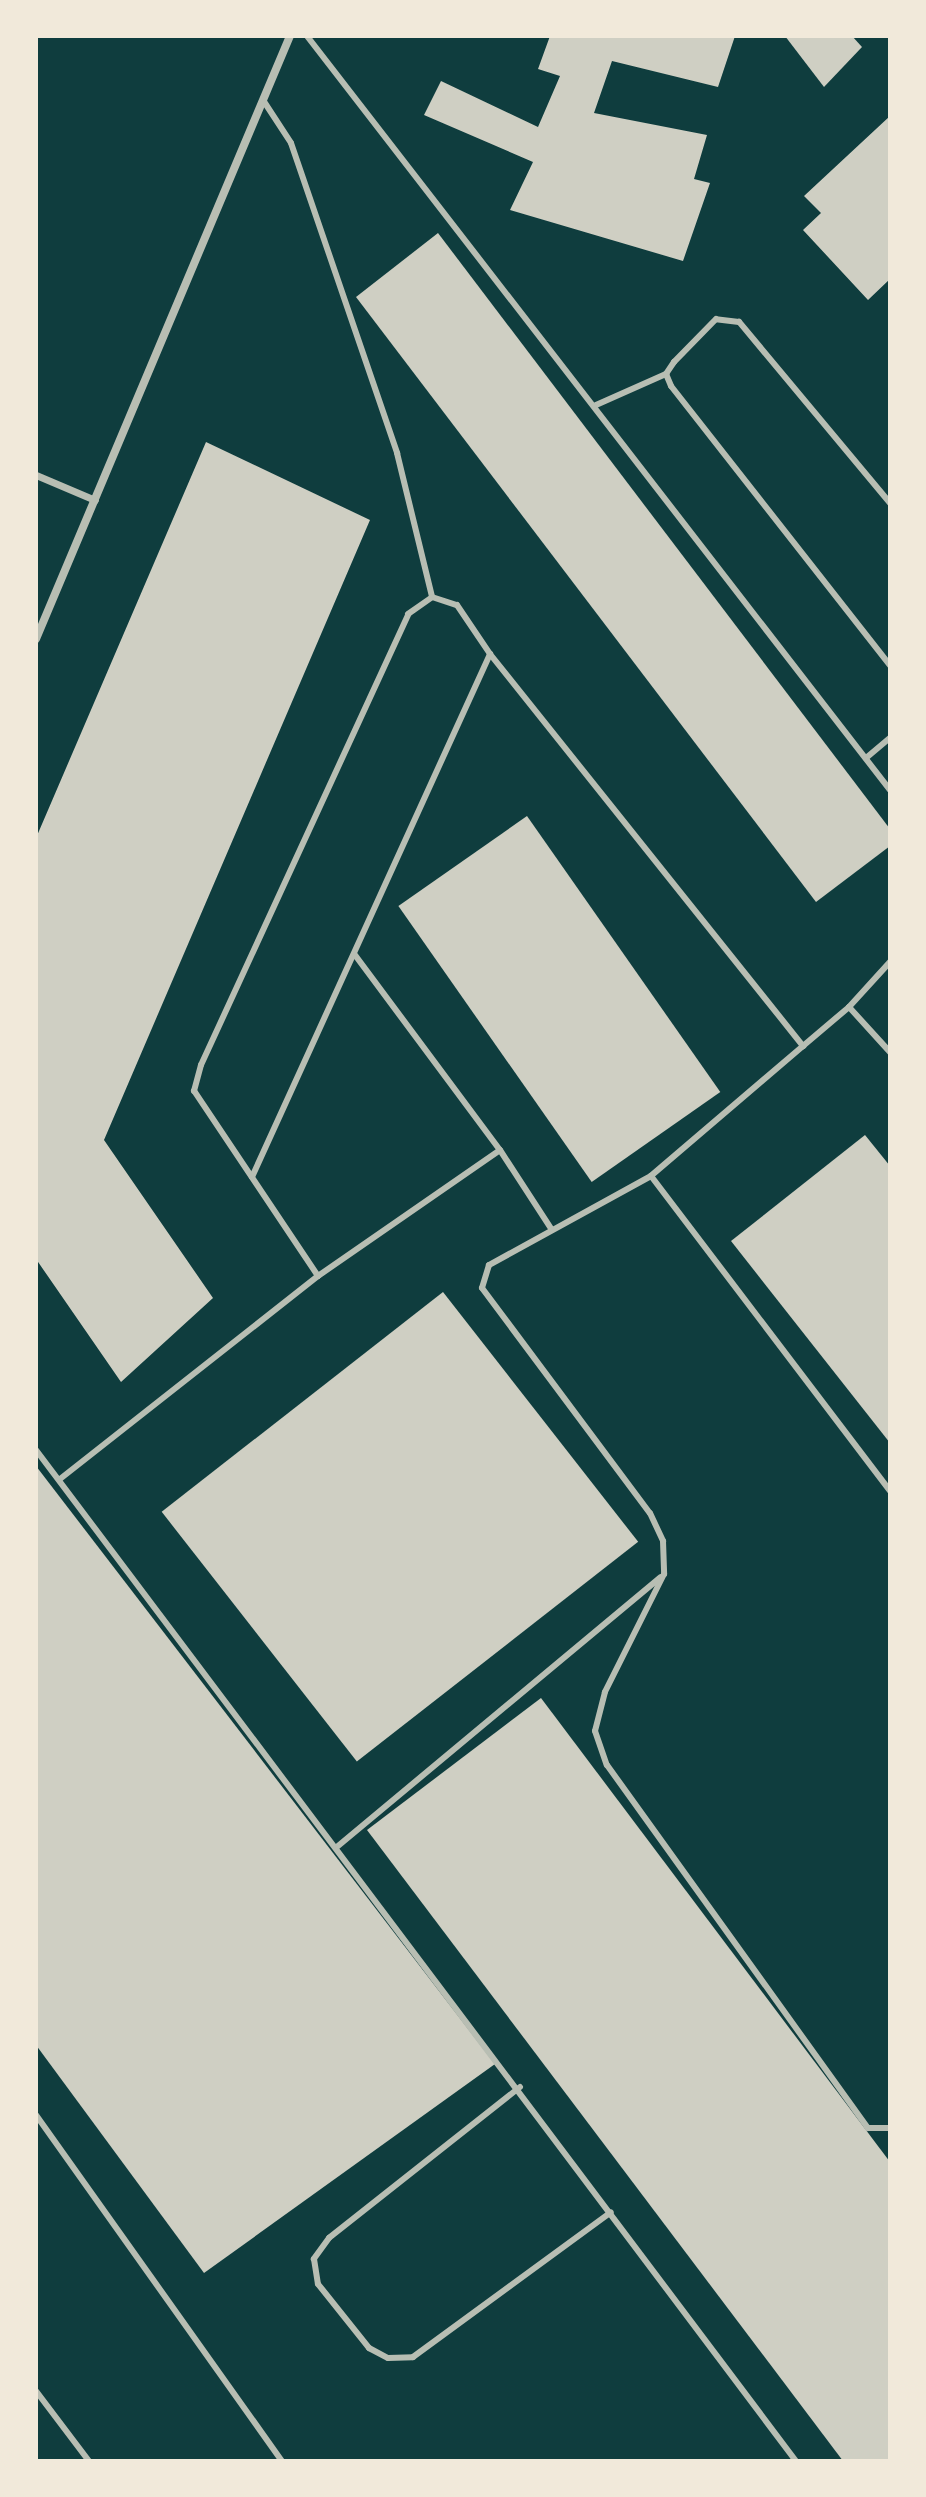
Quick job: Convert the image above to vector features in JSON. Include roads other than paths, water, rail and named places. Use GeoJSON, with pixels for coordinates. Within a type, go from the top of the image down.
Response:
{"type":"FeatureCollection","features":[{"type":"Feature","properties":{"kind":"street"},"geometry":{"type":"LineString","coordinates":[[36,639],[290,36]]}},
{"type":"Feature","properties":{"kind":"street"},"geometry":{"type":"LineString","coordinates":[[36,475],[95,500]]}},
{"type":"Feature","properties":{"kind":"lane"},"geometry":{"type":"LineString","coordinates":[[307,36],[596,405],[890,790]]}},
{"type":"Feature","properties":{"kind":"lane"},"geometry":{"type":"LineString","coordinates":[[263,100],[291,143],[397,453],[432,597]]}},
{"type":"Feature","properties":{"kind":"lane"},"geometry":{"type":"LineString","coordinates":[[596,405],[666,374],[716,319],[739,322],[890,503]]}},
{"type":"Feature","properties":{"kind":"lane"},"geometry":{"type":"LineString","coordinates":[[666,374],[890,665]]}},
{"type":"Feature","properties":{"kind":"lane"},"geometry":{"type":"LineString","coordinates":[[432,597],[457,605],[490,654],[803,1046]]}},
{"type":"Feature","properties":{"kind":"lane"},"geometry":{"type":"LineString","coordinates":[[318,1276],[194,1091],[201,1065],[408,614],[432,597]]}},
{"type":"Feature","properties":{"kind":"lane"},"geometry":{"type":"LineString","coordinates":[[252,1177],[490,654]]}},
{"type":"Feature","properties":{"kind":"lane"},"geometry":{"type":"LineString","coordinates":[[866,758],[890,738]]}},
{"type":"Feature","properties":{"kind":"lane"},"geometry":{"type":"LineString","coordinates":[[355,955],[500,1150],[552,1230]]}},
{"type":"Feature","properties":{"kind":"lane"},"geometry":{"type":"LineString","coordinates":[[890,962],[849,1007],[651,1176],[489,1265],[482,1288],[650,1513],[663,1541],[664,1574],[605,1692],[595,1731],[607,1765],[868,2128],[890,2128]]}},
{"type":"Feature","properties":{"kind":"lane"},"geometry":{"type":"LineString","coordinates":[[849,1007],[890,1052]]}},
{"type":"Feature","properties":{"kind":"lane"},"geometry":{"type":"LineString","coordinates":[[60,1479],[318,1276],[500,1150]]}},
{"type":"Feature","properties":{"kind":"lane"},"geometry":{"type":"LineString","coordinates":[[651,1176],[890,1491]]}},
{"type":"Feature","properties":{"kind":"lane"},"geometry":{"type":"LineString","coordinates":[[36,1450],[520,2087],[796,2461]]}},
{"type":"Feature","properties":{"kind":"lane"},"geometry":{"type":"LineString","coordinates":[[338,1846],[664,1574]]}},
{"type":"Feature","properties":{"kind":"lane"},"geometry":{"type":"LineString","coordinates":[[520,2087],[329,2238],[314,2259],[318,2284],[369,2348],[388,2358],[413,2357],[611,2212]]}},
{"type":"Feature","properties":{"kind":"lane"},"geometry":{"type":"LineString","coordinates":[[36,2115],[282,2461]]}},
{"type":"Feature","properties":{"kind":"lane"},"geometry":{"type":"LineString","coordinates":[[36,2391],[89,2461]]}}]}
